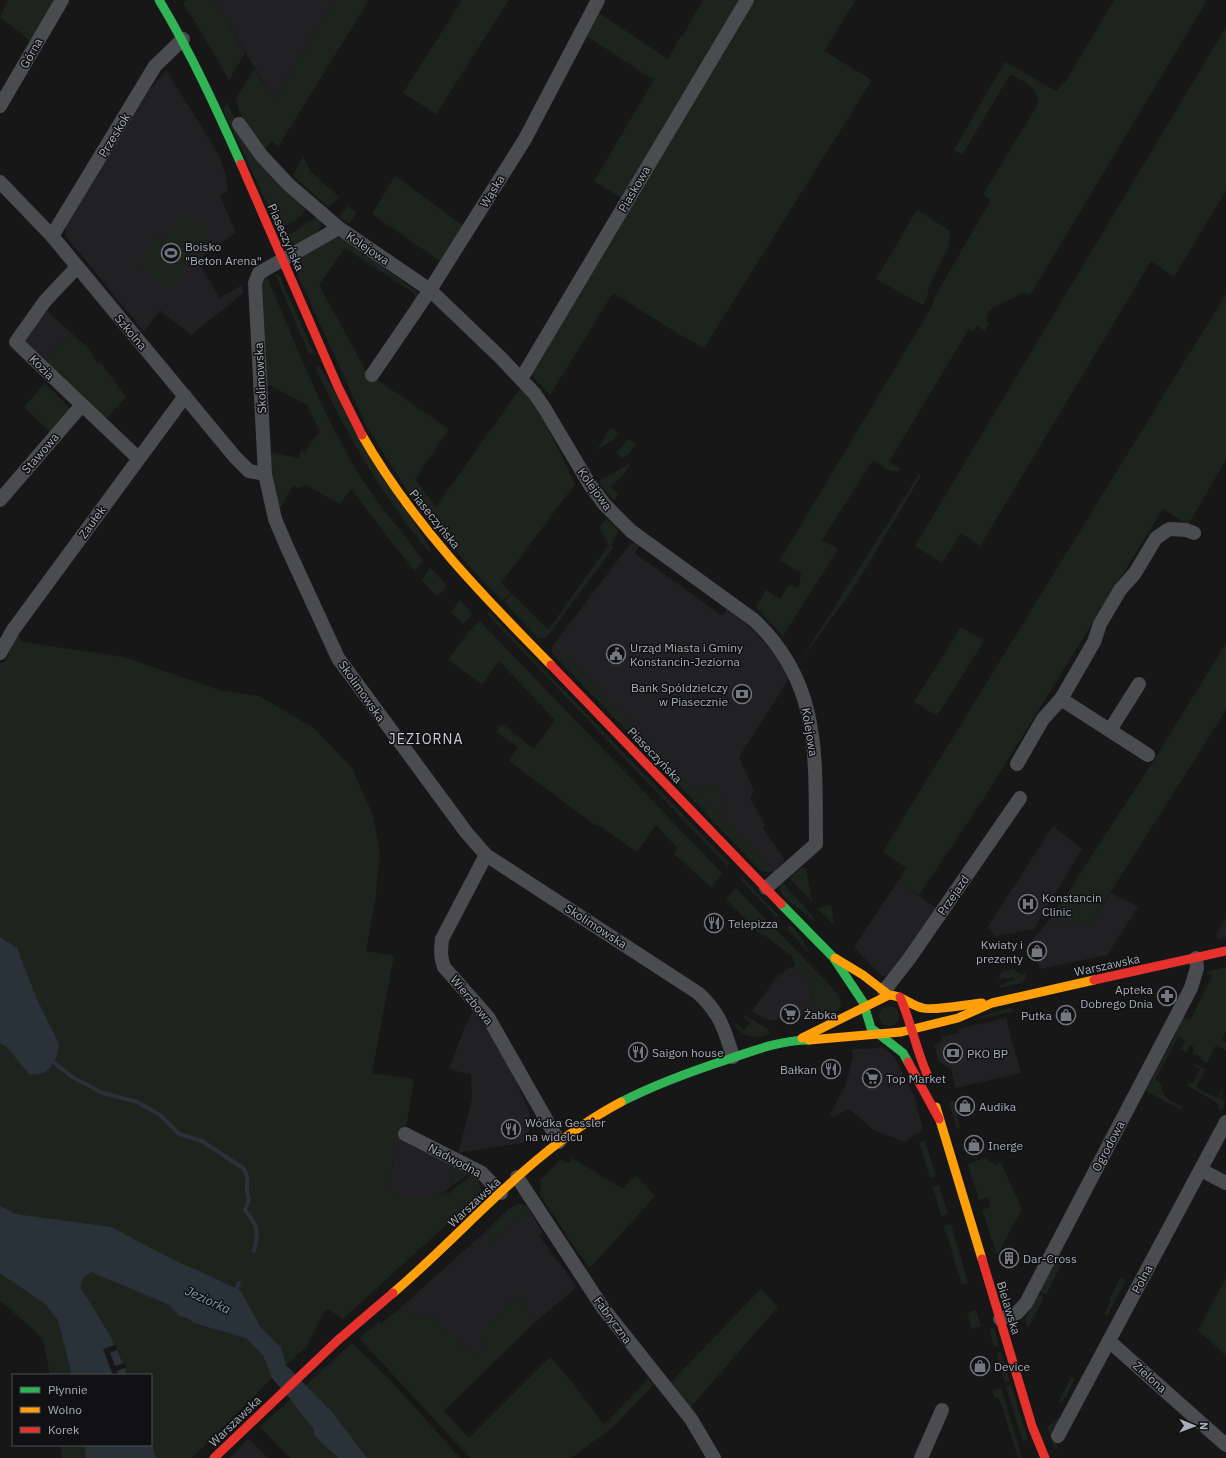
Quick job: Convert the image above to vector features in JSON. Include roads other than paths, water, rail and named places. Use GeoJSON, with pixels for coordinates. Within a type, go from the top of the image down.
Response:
{"type":"FeatureCollection","features":[{"type":"Feature","properties":{"kind":"main road","name":"Piaseczyńska"},"geometry":{"type":"LineString","coordinates":[[159,0],[183,40],[207,87],[356,425],[381,467],[408,507],[436,543],[540,654],[833,957],[866,1008]]}},
{"type":"Feature","properties":{"kind":"main road","name":"Warszawska"},"geometry":{"type":"LineString","coordinates":[[900,997],[915,1006],[925,1009],[956,1004],[992,1003],[1226,951]]}},
{"type":"Feature","properties":{"kind":"main road","name":"Piaseczyńska"},"geometry":{"type":"LineString","coordinates":[[833,957],[863,974],[887,993]]}},
{"type":"Feature","properties":{"kind":"main road"},"geometry":{"type":"LineString","coordinates":[[887,993],[900,997],[908,1016],[911,1030],[879,1034],[870,1025],[866,1008],[887,993]]}},
{"type":"Feature","properties":{"kind":"main road","name":"Warszawska"},"geometry":{"type":"LineString","coordinates":[[911,1030],[958,1018],[992,1003]]}},
{"type":"Feature","properties":{"kind":"main road","name":"Warszawska"},"geometry":{"type":"LineString","coordinates":[[214,1458],[338,1340],[399,1288],[517,1177],[559,1142],[604,1112],[640,1092],[697,1069],[733,1057],[797,1040],[832,1022],[866,1008]]}},
{"type":"Feature","properties":{"kind":"main road","name":"Bielawska"},"geometry":{"type":"LineString","coordinates":[[911,1030],[916,1048],[933,1090],[939,1119],[1033,1430],[1044,1458]]}},
{"type":"Feature","properties":{"kind":"main road","name":"Warszawska"},"geometry":{"type":"LineString","coordinates":[[797,1040],[830,1039],[865,1034],[879,1034]]}},
{"type":"Feature","properties":{"kind":"main road","name":"Bielawska"},"geometry":{"type":"LineString","coordinates":[[879,1034],[895,1045],[903,1053],[939,1119]]}},
{"type":"Feature","properties":{"kind":"street","name":"Górna"},"geometry":{"type":"LineString","coordinates":[[0,106],[62,0]]}},
{"type":"Feature","properties":{"kind":"street","name":"Wąska"},"geometry":{"type":"LineString","coordinates":[[372,375],[430,290],[525,139],[598,0]]}},
{"type":"Feature","properties":{"kind":"street","name":"Piaskowa"},"geometry":{"type":"LineString","coordinates":[[521,379],[747,0]]}},
{"type":"Feature","properties":{"kind":"street","name":"Przeskok"},"geometry":{"type":"LineString","coordinates":[[52,236],[155,66],[183,40]]}},
{"type":"Feature","properties":{"kind":"street","name":"Kolejowa"},"geometry":{"type":"LineString","coordinates":[[239,124],[261,155],[288,184],[339,228],[430,290],[521,379],[545,409],[590,485],[605,505],[631,531],[754,620],[779,647],[795,673],[809,713],[814,748],[816,844],[766,888]]}},
{"type":"Feature","properties":{"kind":"street","name":"Szkolna"},"geometry":{"type":"LineString","coordinates":[[0,182],[52,236],[247,469],[253,473],[265,474]]}},
{"type":"Feature","properties":{"kind":"street","name":"Skolimowska"},"geometry":{"type":"LineString","coordinates":[[339,228],[259,273],[255,283],[265,474],[275,519],[338,658],[451,813],[486,855],[698,993],[711,1006],[722,1022],[733,1057]]}},
{"type":"Feature","properties":{"kind":"street","name":"Kozia"},"geometry":{"type":"LineString","coordinates":[[78,267],[45,301],[16,342],[81,406],[138,458]]}},
{"type":"Feature","properties":{"kind":"street","name":"Zaułek"},"geometry":{"type":"LineString","coordinates":[[1,652],[13,630],[185,396]]}},
{"type":"Feature","properties":{"kind":"street","name":"Stawowa"},"geometry":{"type":"LineString","coordinates":[[0,500],[81,406]]}},
{"type":"Feature","properties":{"kind":"street"},"geometry":{"type":"LineString","coordinates":[[1016,764],[1044,719],[1061,699],[1094,642],[1100,624],[1120,590],[1135,573],[1156,538],[1170,530],[1186,530],[1194,533]]}},
{"type":"Feature","properties":{"kind":"street"},"geometry":{"type":"LineString","coordinates":[[1110,730],[1139,684]]}},
{"type":"Feature","properties":{"kind":"street"},"geometry":{"type":"LineString","coordinates":[[1061,699],[1148,755]]}},
{"type":"Feature","properties":{"kind":"street","name":"Przejazd"},"geometry":{"type":"LineString","coordinates":[[887,993],[1020,798]]}},
{"type":"Feature","properties":{"kind":"street","name":"Wierzbowa"},"geometry":{"type":"LineString","coordinates":[[486,855],[442,939],[440,954],[441,959],[444,967],[488,1018],[559,1142]]}},
{"type":"Feature","properties":{"kind":"street","name":"Ogrodowa"},"geometry":{"type":"LineString","coordinates":[[1000,1319],[1017,1313],[1026,1303],[1191,988],[1197,968],[1196,958]]}},
{"type":"Feature","properties":{"kind":"street","name":"Polna"},"geometry":{"type":"LineString","coordinates":[[1058,1436],[1226,1122]]}},
{"type":"Feature","properties":{"kind":"street","name":"Nadwodna"},"geometry":{"type":"LineString","coordinates":[[405,1134],[482,1173],[501,1193]]}},
{"type":"Feature","properties":{"kind":"street"},"geometry":{"type":"LineString","coordinates":[[1201,1170],[1226,1183]]}},
{"type":"Feature","properties":{"kind":"street","name":"Fabryczna"},"geometry":{"type":"LineString","coordinates":[[517,1177],[603,1308],[691,1419],[714,1458]]}},
{"type":"Feature","properties":{"kind":"street","name":"Zielona"},"geometry":{"type":"LineString","coordinates":[[1109,1341],[1226,1446]]}},
{"type":"Feature","properties":{"kind":"street"},"geometry":{"type":"LineString","coordinates":[[921,1458],[942,1410]]}},
{"type":"Feature","properties":{"kind":"water"},"geometry":{"type":"Polygon","coordinates":[[[0,937],[17,948],[36,997],[59,1044],[54,1062],[47,1071],[42,1073],[29,1074],[6,1046],[0,1044],[0,937]]]}},
{"type":"Feature","properties":{"kind":"water","name":"Jeziorka"},"geometry":{"type":"Polygon","coordinates":[[[0,1206],[15,1214],[111,1227],[172,1259],[240,1290],[261,1328],[281,1348],[286,1365],[332,1412],[367,1458],[338,1458],[314,1435],[314,1430],[272,1378],[263,1355],[246,1338],[194,1323],[188,1318],[179,1316],[170,1305],[91,1272],[82,1281],[81,1289],[107,1330],[127,1374],[72,1374],[58,1320],[45,1304],[0,1273],[0,1206]]]}},
{"type":"Feature","properties":{"kind":"water"},"geometry":{"type":"Polygon","coordinates":[[[85,1446],[152,1446],[156,1458],[86,1458],[85,1446]]]}},
{"type":"Feature","properties":{"kind":"waterway"},"geometry":{"type":"LineString","coordinates":[[50,1059],[72,1077],[103,1093],[137,1102],[160,1115],[179,1134],[202,1141],[243,1168],[247,1176],[247,1195],[249,1199],[245,1210],[253,1221],[257,1234],[254,1251]]}},
{"type":"Feature","properties":{"kind":"waterway"},"geometry":{"type":"LineString","coordinates":[[235,1292],[239,1283]]}},
{"type":"Feature","properties":{"kind":"place","name":"Boisko \"Beton Arena\""},"geometry":{"type":"Point","coordinates":[171,253]}},
{"type":"Feature","properties":{"kind":"place","name":"Urząd Miasta i Gminy Konstancin-Jeziorna"},"geometry":{"type":"Point","coordinates":[616,654]}},
{"type":"Feature","properties":{"kind":"place","name":"Bank Spóldzielczy w Piasecznie"},"geometry":{"type":"Point","coordinates":[742,694]}},
{"type":"Feature","properties":{"kind":"place","name":"Konstancin Clinic"},"geometry":{"type":"Point","coordinates":[1028,904]}},
{"type":"Feature","properties":{"kind":"place","name":"Telepizza"},"geometry":{"type":"Point","coordinates":[714,923]}},
{"type":"Feature","properties":{"kind":"place","name":"Kwiaty i prezenty"},"geometry":{"type":"Point","coordinates":[1037,951]}},
{"type":"Feature","properties":{"kind":"place","name":"Apteka Dobrego Dnia"},"geometry":{"type":"Point","coordinates":[1167,996]}},
{"type":"Feature","properties":{"kind":"place","name":"Żabka"},"geometry":{"type":"Point","coordinates":[790,1014]}},
{"type":"Feature","properties":{"kind":"place","name":"Putka"},"geometry":{"type":"Point","coordinates":[1066,1015]}},
{"type":"Feature","properties":{"kind":"place","name":"Saigon house"},"geometry":{"type":"Point","coordinates":[638,1052]}},
{"type":"Feature","properties":{"kind":"place","name":"PKO BP"},"geometry":{"type":"Point","coordinates":[953,1053]}},
{"type":"Feature","properties":{"kind":"place","name":"Bałkan"},"geometry":{"type":"Point","coordinates":[831,1069]}},
{"type":"Feature","properties":{"kind":"place","name":"Top Market"},"geometry":{"type":"Point","coordinates":[872,1078]}},
{"type":"Feature","properties":{"kind":"place","name":"Audika"},"geometry":{"type":"Point","coordinates":[965,1106]}},
{"type":"Feature","properties":{"kind":"place","name":"Wódka Gessler na widelcu"},"geometry":{"type":"Point","coordinates":[511,1129]}},
{"type":"Feature","properties":{"kind":"place","name":"Inerge"},"geometry":{"type":"Point","coordinates":[974,1145]}},
{"type":"Feature","properties":{"kind":"place","name":"Dar-Cross"},"geometry":{"type":"Point","coordinates":[1009,1258]}},
{"type":"Feature","properties":{"kind":"place","name":"Device"},"geometry":{"type":"Point","coordinates":[980,1366]}},
{"type":"Feature","properties":{"kind":"district","name":"JEZIORNA"},"geometry":{"type":"Point","coordinates":[426,739]}}]}
